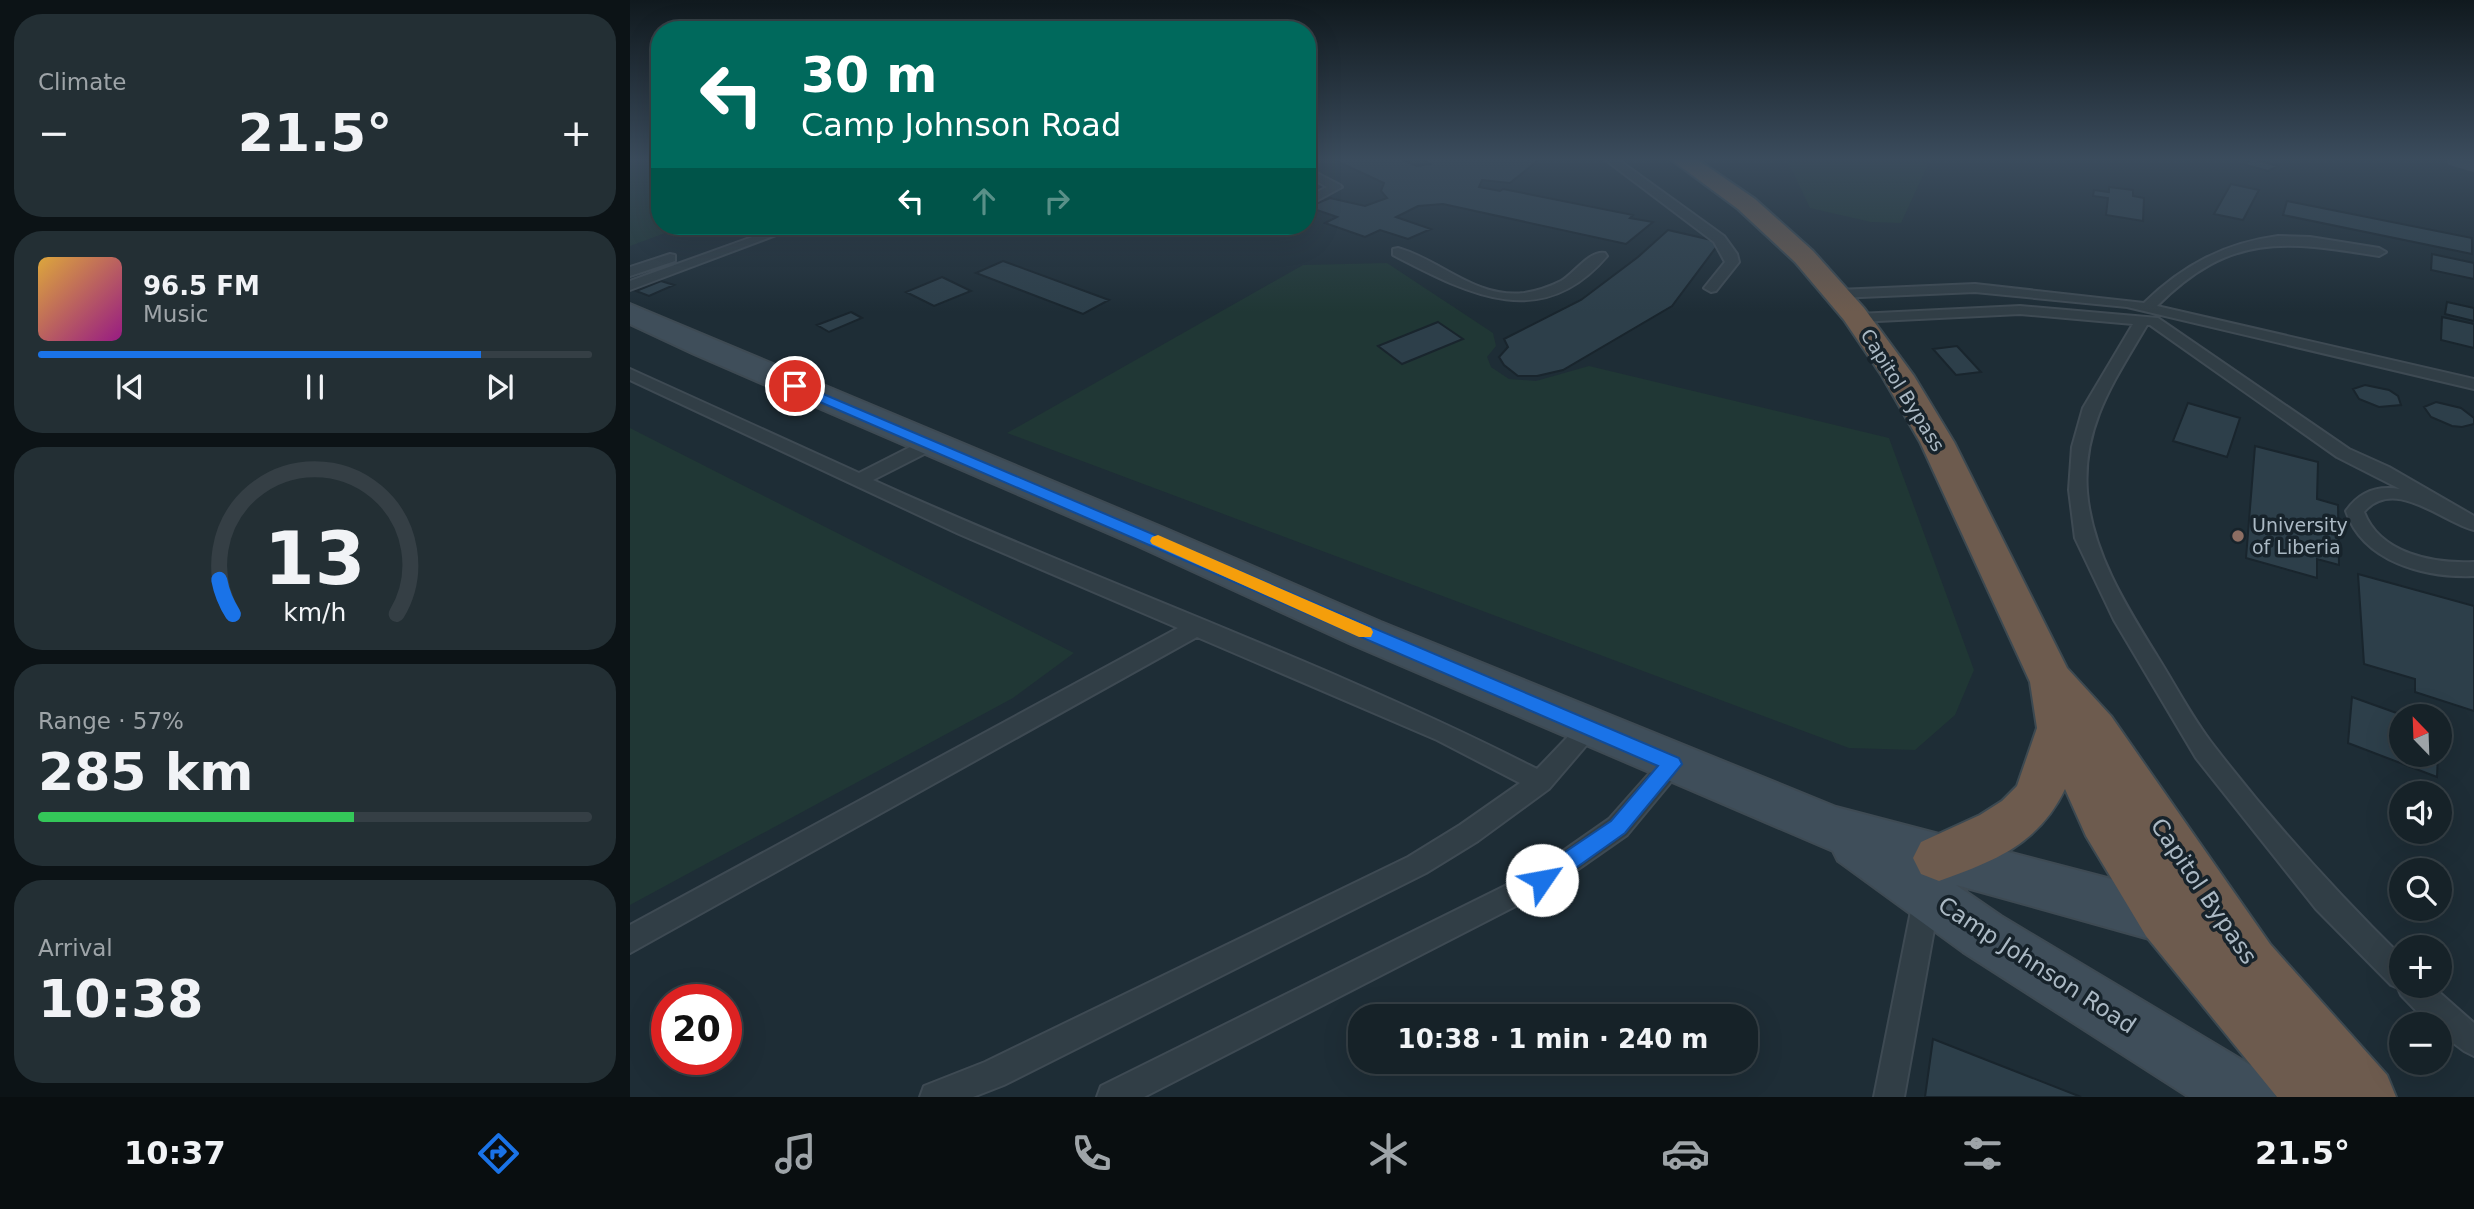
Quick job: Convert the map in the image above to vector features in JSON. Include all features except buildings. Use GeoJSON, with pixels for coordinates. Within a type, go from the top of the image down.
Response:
{"type":"FeatureCollection","features":[{"type":"Feature","properties":{"kind":"highway","name":"Capitol Bypass"},"geometry":{"type":"LineString","coordinates":[[1752,209],[1786,238],[1848,306],[1933,432],[2037,655],[2104,821],[2165,918],[2317,1097]]}},
{"type":"Feature","properties":{"kind":"highway","name":"Capitol Bypass"},"geometry":{"type":"LineString","coordinates":[[2056,704],[2095,729],[2250,963],[2365,1097]]}},
{"type":"Feature","properties":{"kind":"highway"},"geometry":{"type":"LineString","coordinates":[[1933,877],[2029,807],[2050,767],[2056,704]]}},
{"type":"Feature","properties":{"kind":"main road","name":"Camp Johnson Road"},"geometry":{"type":"LineString","coordinates":[[630,313],[705,348],[1366,633],[1591,727],[1672,764],[1831,828],[1933,877],[2165,918],[2250,963]]}},
{"type":"Feature","properties":{"kind":"main road","name":"Camp Johnson Road"},"geometry":{"type":"LineString","coordinates":[[1933,877],[1982,933],[2245,1097]]}},
{"type":"Feature","properties":{"kind":"lane"},"geometry":{"type":"LineString","coordinates":[[1679,209],[1719,239],[1730,254],[1732,262],[1712,288]]}},
{"type":"Feature","properties":{"kind":"lane"},"geometry":{"type":"LineString","coordinates":[[630,272],[735,235]]}},
{"type":"Feature","properties":{"kind":"lane"},"geometry":{"type":"LineString","coordinates":[[630,286],[769,235]]}},
{"type":"Feature","properties":{"kind":"lane"},"geometry":{"type":"LineString","coordinates":[[2379,253],[2300,240],[2272,240],[2247,244],[2189,271],[2147,316],[2091,408],[2081,447],[2078,490],[2085,538],[2124,620],[2204,751],[2325,900],[2389,963]]}},
{"type":"Feature","properties":{"kind":"lane"},"geometry":{"type":"LineString","coordinates":[[1398,252],[1494,297],[1525,298],[1566,284],[1600,256]]}},
{"type":"Feature","properties":{"kind":"lane"},"geometry":{"type":"LineString","coordinates":[[1848,306],[1985,289],[2147,316],[2343,453],[2383,471],[2474,524]]}},
{"type":"Feature","properties":{"kind":"lane"},"geometry":{"type":"LineString","coordinates":[[1848,306],[2192,318],[2474,384]]}},
{"type":"Feature","properties":{"kind":"lane"},"geometry":{"type":"LineString","coordinates":[[630,374],[967,530],[1445,733],[1539,782]]}},
{"type":"Feature","properties":{"kind":"lane"},"geometry":{"type":"LineString","coordinates":[[859,480],[930,444]]}},
{"type":"Feature","properties":{"kind":"lane"},"geometry":{"type":"LineString","coordinates":[[2343,453],[2367,482],[2371,495]]}},
{"type":"Feature","properties":{"kind":"lane"},"geometry":{"type":"LineString","coordinates":[[2440,505],[2395,494],[2371,495],[2360,501],[2355,511],[2362,529],[2378,543],[2420,564],[2445,569],[2474,569]]}},
{"type":"Feature","properties":{"kind":"lane"},"geometry":{"type":"LineString","coordinates":[[630,940],[1196,628]]}},
{"type":"Feature","properties":{"kind":"lane"},"geometry":{"type":"LineString","coordinates":[[935,1097],[993,1074],[1417,865],[1478,827],[1539,782],[1591,727]]}},
{"type":"Feature","properties":{"kind":"lane"},"geometry":{"type":"LineString","coordinates":[[1112,1097],[1542,880],[1618,827],[1672,764]]}},
{"type":"Feature","properties":{"kind":"lane"},"geometry":{"type":"LineString","coordinates":[[1889,1097],[1933,877]]}},
{"type":"Feature","properties":{"kind":"lane"},"geometry":{"type":"LineString","coordinates":[[2424,998],[2446,1020],[2474,1041]]}},
{"type":"Feature","properties":{"kind":"green space"},"geometry":{"type":"Polygon","coordinates":[[[630,209],[651,209],[651,235],[660,235],[630,246],[630,209]]]}},
{"type":"Feature","properties":{"kind":"green space"},"geometry":{"type":"Polygon","coordinates":[[[1815,209],[1907,209],[1901,223],[1871,222],[1815,209]]]}},
{"type":"Feature","properties":{"kind":"green space"},"geometry":{"type":"Polygon","coordinates":[[[1387,263],[1493,333],[1496,346],[1487,357],[1491,367],[1509,379],[1536,381],[1589,366],[1889,438],[1974,670],[1955,715],[1915,750],[1849,748],[1007,433],[1303,265],[1387,263]]]}},
{"type":"Feature","properties":{"kind":"green space"},"geometry":{"type":"Polygon","coordinates":[[[630,428],[1074,653],[1013,698],[630,905],[630,428]]]}},
{"type":"Feature","properties":{"kind":"slow traffic"},"geometry":{"type":"LineString","coordinates":[[1158,541],[1365,632]]}},
{"type":"Feature","properties":{"kind":"place","name":"University of Liberia"},"geometry":{"type":"Point","coordinates":[2238,536]}},
{"type":"Feature","properties":{"kind":"route"},"geometry":{"type":"LineString","coordinates":[[795,386],[1151,537],[1366,633],[1591,727],[1672,764],[1618,827],[1542,880]]}}]}
